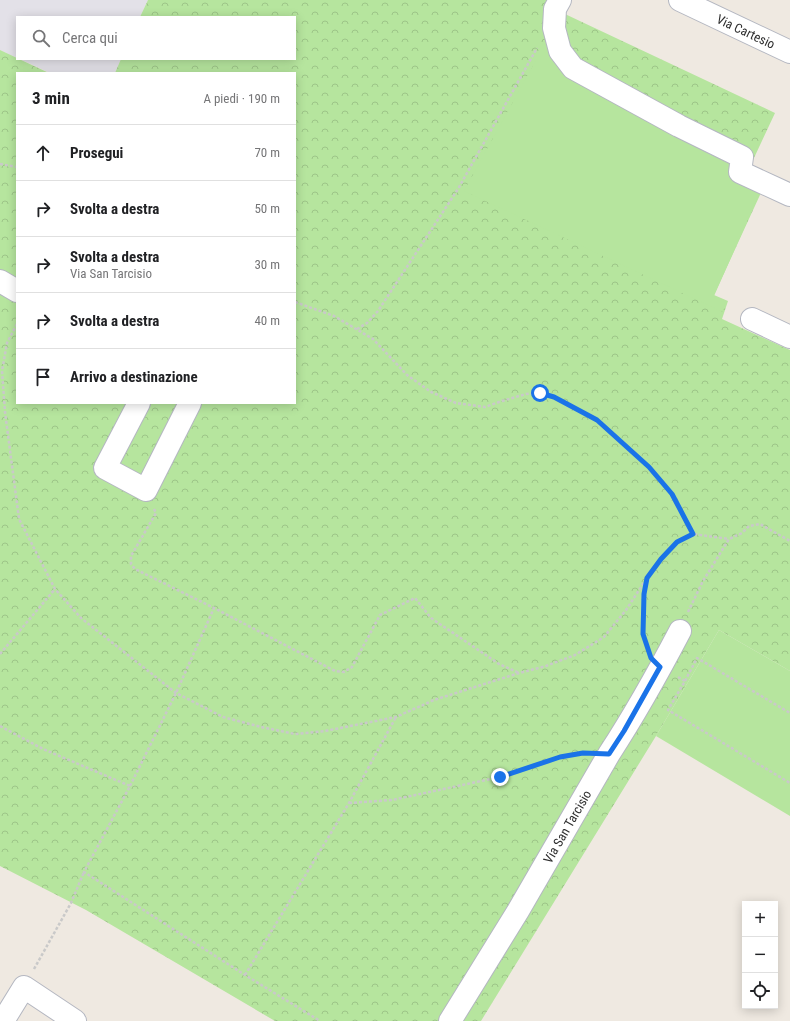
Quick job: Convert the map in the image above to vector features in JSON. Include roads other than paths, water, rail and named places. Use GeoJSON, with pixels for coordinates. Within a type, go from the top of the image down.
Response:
{"type":"FeatureCollection","features":[{"type":"Feature","properties":{"kind":"street"},"geometry":{"type":"LineString","coordinates":[[560,0],[555,9],[554,28],[560,51],[573,68],[679,126],[742,157],[740,172],[790,195]]}},
{"type":"Feature","properties":{"kind":"street","name":"Via Cartesio"},"geometry":{"type":"LineString","coordinates":[[680,0],[790,52]]}},
{"type":"Feature","properties":{"kind":"street"},"geometry":{"type":"LineString","coordinates":[[0,281],[16,290]]}},
{"type":"Feature","properties":{"kind":"street"},"geometry":{"type":"LineString","coordinates":[[752,319],[790,337]]}},
{"type":"Feature","properties":{"kind":"street"},"geometry":{"type":"LineString","coordinates":[[138,404],[105,468],[146,490],[189,404]]}},
{"type":"Feature","properties":{"kind":"street","name":"Via San Tarcisio"},"geometry":{"type":"LineString","coordinates":[[450,1021],[518,911],[609,754],[624,731],[680,631]]}},
{"type":"Feature","properties":{"kind":"street"},"geometry":{"type":"LineString","coordinates":[[3,1021],[24,987],[75,1021]]}}]}
